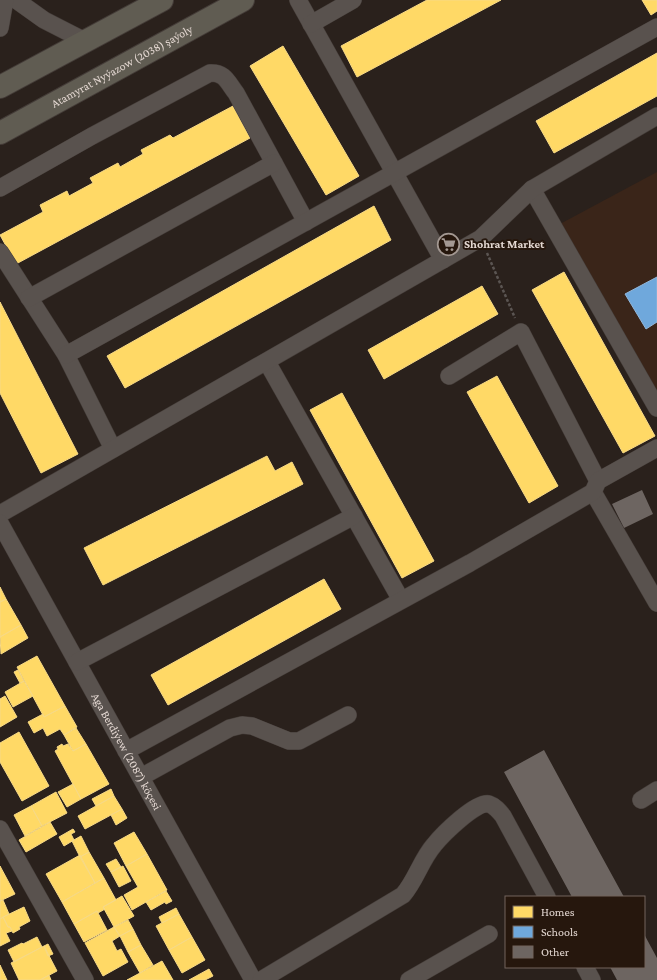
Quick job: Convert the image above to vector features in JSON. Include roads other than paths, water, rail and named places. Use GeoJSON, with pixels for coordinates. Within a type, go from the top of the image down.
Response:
{"type":"FeatureCollection","features":[{"type":"Feature","properties":{"kind":"main road"},"geometry":{"type":"LineString","coordinates":[[0,87],[162,0]]}},
{"type":"Feature","properties":{"kind":"main road","name":"Atamyrat Nyýazow (2038) şaýoly"},"geometry":{"type":"LineString","coordinates":[[0,133],[243,0]]}},
{"type":"Feature","properties":{"kind":"street"},"geometry":{"type":"LineString","coordinates":[[0,28],[5,0]]}},
{"type":"Feature","properties":{"kind":"street"},"geometry":{"type":"LineString","coordinates":[[16,0],[44,20],[86,41]]}},
{"type":"Feature","properties":{"kind":"street"},"geometry":{"type":"LineString","coordinates":[[298,0],[443,260]]}},
{"type":"Feature","properties":{"kind":"street"},"geometry":{"type":"LineString","coordinates":[[311,24],[353,0]]}},
{"type":"Feature","properties":{"kind":"street"},"geometry":{"type":"LineString","coordinates":[[66,355],[657,27]]}},
{"type":"Feature","properties":{"kind":"street"},"geometry":{"type":"LineString","coordinates":[[0,188],[106,129],[210,74],[217,73],[223,75],[236,93],[306,222]]}},
{"type":"Feature","properties":{"kind":"street"},"geometry":{"type":"LineString","coordinates":[[0,514],[481,238],[532,189],[657,116]]}},
{"type":"Feature","properties":{"kind":"street"},"geometry":{"type":"LineString","coordinates":[[29,298],[274,163]]}},
{"type":"Feature","properties":{"kind":"street"},"geometry":{"type":"LineString","coordinates":[[532,189],[657,408]]}},
{"type":"Feature","properties":{"kind":"street"},"geometry":{"type":"LineString","coordinates":[[0,252],[66,355],[113,449]]}},
{"type":"Feature","properties":{"kind":"street"},"geometry":{"type":"LineString","coordinates":[[449,376],[521,332],[596,486],[657,604]]}},
{"type":"Feature","properties":{"kind":"street"},"geometry":{"type":"LineString","coordinates":[[267,362],[401,600]]}},
{"type":"Feature","properties":{"kind":"street"},"geometry":{"type":"LineString","coordinates":[[126,750],[470,563],[657,448]]}},
{"type":"Feature","properties":{"kind":"street"},"geometry":{"type":"LineString","coordinates":[[77,662],[354,516]]}},
{"type":"Feature","properties":{"kind":"street","name":"Aga Berdiýew (2087) köçesi"},"geometry":{"type":"LineString","coordinates":[[0,523],[253,980]]}},
{"type":"Feature","properties":{"kind":"street"},"geometry":{"type":"LineString","coordinates":[[140,777],[230,728],[242,725],[252,726],[289,741],[300,741],[348,715]]}},
{"type":"Feature","properties":{"kind":"street"},"geometry":{"type":"LineString","coordinates":[[641,800],[657,790]]}},
{"type":"Feature","properties":{"kind":"street"},"geometry":{"type":"LineString","coordinates":[[261,980],[403,895],[433,846],[461,819],[482,804],[488,804],[495,807],[503,816],[546,896]]}},
{"type":"Feature","properties":{"kind":"street"},"geometry":{"type":"LineString","coordinates":[[0,829],[82,979]]}},
{"type":"Feature","properties":{"kind":"street"},"geometry":{"type":"LineString","coordinates":[[409,980],[489,934]]}},
{"type":"Feature","properties":{"kind":"street"},"geometry":{"type":"LineString","coordinates":[[585,968],[592,980]]}},
{"type":"Feature","properties":{"kind":"place","name":"Shohrat Market"},"geometry":{"type":"Point","coordinates":[448,244]}}]}
